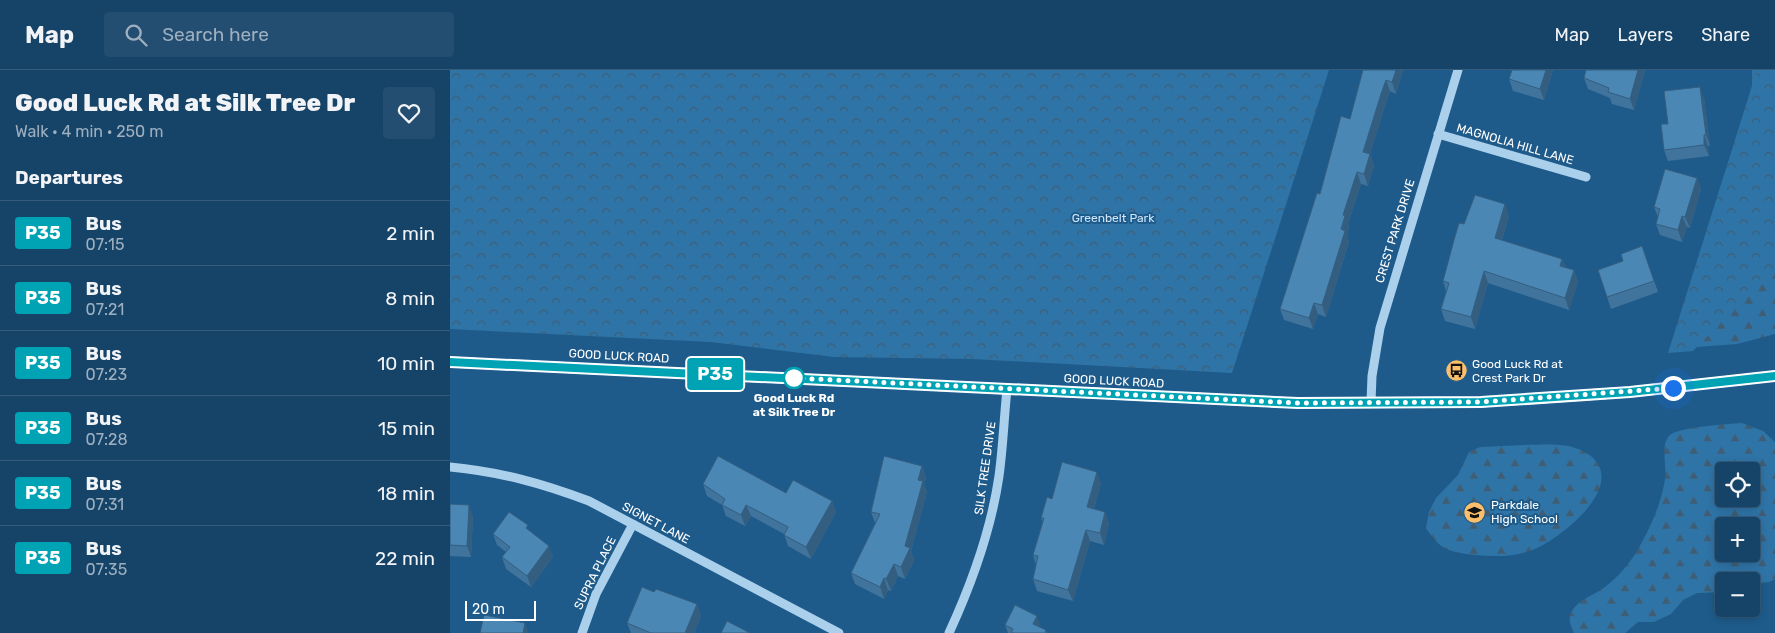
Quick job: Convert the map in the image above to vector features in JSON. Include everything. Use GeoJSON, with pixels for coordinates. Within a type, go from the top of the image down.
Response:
{"type":"FeatureCollection","features":[{"type":"Feature","properties":{"kind":"main road","name":"GOOD LUCK ROAD"},"geometry":{"type":"LineString","coordinates":[[450,362],[1184,399],[1298,403],[1481,402],[1610,394],[1775,376]]}},
{"type":"Feature","properties":{"kind":"street","name":"CREST PARK DRIVE"},"geometry":{"type":"LineString","coordinates":[[1371,402],[1372,376],[1380,328],[1458,70]]}},
{"type":"Feature","properties":{"kind":"street","name":"MAGNOLIA HILL LANE"},"geometry":{"type":"LineString","coordinates":[[1438,134],[1586,177]]}},
{"type":"Feature","properties":{"kind":"street","name":"SILK TREE DRIVE"},"geometry":{"type":"LineString","coordinates":[[949,633],[977,567],[989,524],[999,476],[1007,389]]}},
{"type":"Feature","properties":{"kind":"street","name":"SIGNET LANE"},"geometry":{"type":"LineString","coordinates":[[450,467],[510,475],[549,486],[589,501],[839,633]]}},
{"type":"Feature","properties":{"kind":"street","name":"SUPRA PLACE"},"geometry":{"type":"LineString","coordinates":[[582,633],[596,594],[633,524]]}},
{"type":"Feature","properties":{"kind":"green space","name":"Greenbelt Park"},"geometry":{"type":"Polygon","coordinates":[[[450,70],[1329,70],[1232,373],[972,359],[834,357],[711,342],[450,329],[450,70]]]}},
{"type":"Feature","properties":{"kind":"green space"},"geometry":{"type":"Polygon","coordinates":[[[1752,70],[1775,70],[1775,334],[1737,344],[1683,348],[1752,89],[1752,70]]]}},
{"type":"Feature","properties":{"kind":"green space"},"geometry":{"type":"Polygon","coordinates":[[[1757,70],[1775,70],[1775,268],[1693,351],[1668,353],[1757,70]]]}},
{"type":"Feature","properties":{"kind":"green space"},"geometry":{"type":"Polygon","coordinates":[[[1742,423],[1763,431],[1775,442],[1775,579],[1760,583],[1760,572],[1715,572],[1715,592],[1697,593],[1683,600],[1671,614],[1654,622],[1638,622],[1625,633],[1574,633],[1570,619],[1572,611],[1583,600],[1614,580],[1636,553],[1650,527],[1663,489],[1665,444],[1667,439],[1675,432],[1704,426],[1742,423]]]}},
{"type":"Feature","properties":{"kind":"green space"},"geometry":{"type":"Polygon","coordinates":[[[1525,445],[1571,447],[1585,452],[1598,464],[1602,478],[1598,492],[1589,506],[1562,532],[1528,552],[1506,556],[1459,553],[1446,549],[1436,541],[1426,528],[1429,512],[1436,498],[1458,475],[1469,452],[1480,447],[1525,445]]]}},
{"type":"Feature","properties":{"kind":"building"},"geometry":{"type":"Polygon","coordinates":[[[1363,70],[1396,70],[1392,82],[1386,80],[1381,94],[1363,152],[1370,154],[1364,174],[1357,172],[1343,215],[1345,216],[1341,229],[1345,231],[1322,305],[1314,303],[1309,318],[1280,309],[1317,193],[1320,194],[1341,116],[1350,119],[1363,70]]]}},
{"type":"Feature","properties":{"kind":"building"},"geometry":{"type":"Polygon","coordinates":[[[1512,70],[1546,70],[1540,89],[1509,79],[1512,70]]]}},
{"type":"Feature","properties":{"kind":"building"},"geometry":{"type":"Polygon","coordinates":[[[1586,70],[1638,70],[1630,99],[1608,92],[1609,88],[1584,78],[1586,70]]]}},
{"type":"Feature","properties":{"kind":"building"},"geometry":{"type":"Polygon","coordinates":[[[1700,87],[1706,135],[1704,135],[1704,145],[1664,150],[1661,124],[1668,124],[1664,91],[1700,87]]]}},
{"type":"Feature","properties":{"kind":"building"},"geometry":{"type":"Polygon","coordinates":[[[1665,169],[1697,178],[1685,217],[1682,216],[1678,230],[1656,224],[1660,209],[1654,207],[1665,169]]]}},
{"type":"Feature","properties":{"kind":"building"},"geometry":{"type":"Polygon","coordinates":[[[1475,195],[1505,204],[1495,238],[1562,259],[1560,266],[1574,270],[1565,298],[1484,271],[1471,317],[1441,309],[1449,283],[1443,281],[1459,223],[1464,224],[1475,195]]]}},
{"type":"Feature","properties":{"kind":"building"},"geometry":{"type":"Polygon","coordinates":[[[1642,246],[1654,281],[1607,297],[1598,270],[1623,261],[1621,254],[1642,246]]]}},
{"type":"Feature","properties":{"kind":"building"},"geometry":{"type":"Polygon","coordinates":[[[718,456],[786,493],[793,480],[832,501],[806,547],[784,535],[788,527],[746,505],[741,515],[722,505],[725,499],[703,484],[718,456]]]}},
{"type":"Feature","properties":{"kind":"building"},"geometry":{"type":"Polygon","coordinates":[[[884,456],[922,466],[918,480],[923,481],[905,546],[910,548],[901,567],[894,564],[880,587],[851,573],[880,514],[871,512],[884,456]]]}},
{"type":"Feature","properties":{"kind":"building"},"geometry":{"type":"Polygon","coordinates":[[[1062,462],[1097,472],[1087,507],[1105,512],[1100,533],[1086,530],[1068,590],[1033,579],[1038,556],[1033,555],[1044,518],[1041,518],[1047,497],[1052,499],[1062,462]]]}},
{"type":"Feature","properties":{"kind":"building"},"geometry":{"type":"Polygon","coordinates":[[[450,504],[469,505],[467,546],[450,545],[450,504]]]}},
{"type":"Feature","properties":{"kind":"building"},"geometry":{"type":"Polygon","coordinates":[[[509,512],[528,525],[526,528],[549,546],[527,576],[502,557],[510,547],[493,534],[509,512]]]}},
{"type":"Feature","properties":{"kind":"building"},"geometry":{"type":"Polygon","coordinates":[[[642,587],[654,592],[656,589],[697,604],[685,633],[651,633],[627,623],[642,587]]]}},
{"type":"Feature","properties":{"kind":"building"},"geometry":{"type":"Polygon","coordinates":[[[1015,605],[1037,616],[1033,624],[1046,630],[1045,633],[1011,633],[1013,629],[1005,625],[1015,605]]]}},
{"type":"Feature","properties":{"kind":"building"},"geometry":{"type":"Polygon","coordinates":[[[484,615],[525,623],[523,633],[480,633],[484,615]]]}},
{"type":"Feature","properties":{"kind":"building"},"geometry":{"type":"Polygon","coordinates":[[[727,621],[750,633],[721,633],[727,621]]]}},
{"type":"Feature","properties":{"kind":"bus line","name":"P35"},"geometry":{"type":"LineString","coordinates":[[450,362],[1118,394],[1184,399],[1298,403],[1481,402],[1630,392],[1736,382],[1775,376]]}},
{"type":"Feature","properties":{"kind":"place","name":"Good Luck Rd at Crest Park Dr"},"geometry":{"type":"Point","coordinates":[1456,371]}},
{"type":"Feature","properties":{"kind":"place","name":"Good Luck Rd at Silk Tree Dr"},"geometry":{"type":"Point","coordinates":[794,378]}},
{"type":"Feature","properties":{"kind":"place","name":"Parkdale High School"},"geometry":{"type":"Point","coordinates":[1475,512]}},
{"type":"Feature","properties":{"kind":"route"},"geometry":{"type":"LineString","coordinates":[[794,378],[1184,399],[1298,403],[1481,402],[1673,388]]}}]}
